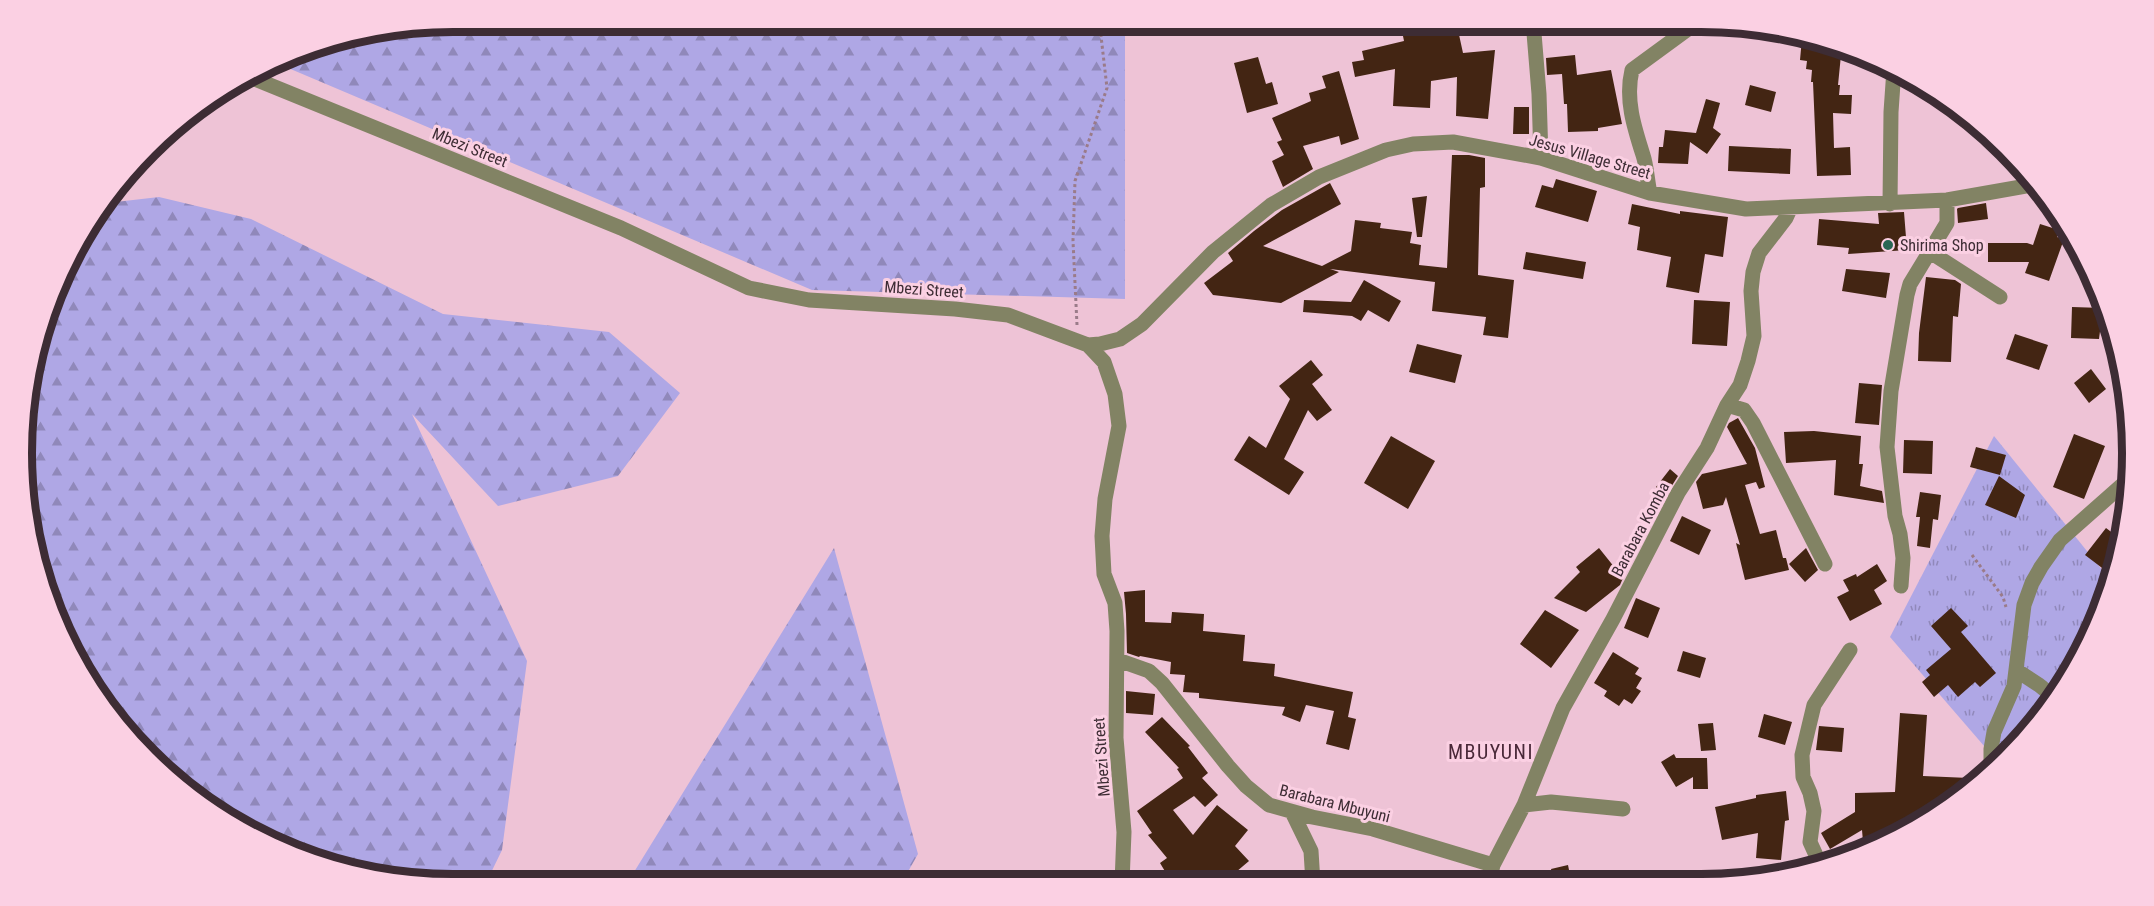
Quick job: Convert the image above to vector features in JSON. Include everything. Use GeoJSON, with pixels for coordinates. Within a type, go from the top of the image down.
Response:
{"type":"FeatureCollection","features":[{"type":"Feature","properties":{"kind":"street"},"geometry":{"type":"LineString","coordinates":[[1534,32],[1542,158]]}},
{"type":"Feature","properties":{"kind":"street"},"geometry":{"type":"LineString","coordinates":[[1650,193],[1643,155],[1630,112],[1630,78],[1632,70],[1684,32]]}},
{"type":"Feature","properties":{"kind":"street"},"geometry":{"type":"LineString","coordinates":[[1890,204],[1893,78]]}},
{"type":"Feature","properties":{"kind":"street","name":"Mbezi Street"},"geometry":{"type":"LineString","coordinates":[[257,80],[621,228],[749,288],[809,300],[955,309],[1008,315],[1083,343],[1104,362],[1115,394],[1119,426],[1105,499],[1102,536],[1104,574],[1115,603],[1118,660],[1116,738],[1124,832],[1122,874]]}},
{"type":"Feature","properties":{"kind":"street","name":"Jesus Village Street"},"geometry":{"type":"LineString","coordinates":[[1083,343],[1100,344],[1120,339],[1142,324],[1213,252],[1271,205],[1318,177],[1386,150],[1413,144],[1453,142],[1542,158],[1650,193],[1746,209],[1947,200],[2027,186]]}},
{"type":"Feature","properties":{"kind":"street"},"geometry":{"type":"LineString","coordinates":[[1901,586],[1903,558],[1895,516],[1887,447],[1889,409],[1907,295],[1911,284],[1947,223],[1947,200]]}},
{"type":"Feature","properties":{"kind":"street","name":"Barabara Komba"},"geometry":{"type":"LineString","coordinates":[[1491,874],[1524,805],[1563,708],[1613,619],[1678,493],[1707,448],[1727,405],[1740,386],[1754,336],[1751,291],[1753,272],[1759,253],[1786,218],[1791,207]]}},
{"type":"Feature","properties":{"kind":"street"},"geometry":{"type":"LineString","coordinates":[[1930,252],[2000,297]]}},
{"type":"Feature","properties":{"kind":"street"},"geometry":{"type":"LineString","coordinates":[[1727,405],[1744,411],[1753,423],[1825,564]]}},
{"type":"Feature","properties":{"kind":"street"},"geometry":{"type":"LineString","coordinates":[[1991,759],[1994,732],[2014,686],[2024,605],[2032,583],[2060,540],[2121,486]]}},
{"type":"Feature","properties":{"kind":"street"},"geometry":{"type":"LineString","coordinates":[[1817,858],[1810,842],[1814,812],[1810,793],[1803,777],[1802,755],[1814,705],[1850,650]]}},
{"type":"Feature","properties":{"kind":"street","name":"Barabara Mbuyuni"},"geometry":{"type":"LineString","coordinates":[[1118,660],[1149,671],[1162,683],[1210,745],[1246,786],[1269,805],[1373,829],[1494,865]]}},
{"type":"Feature","properties":{"kind":"street"},"geometry":{"type":"LineString","coordinates":[[2016,670],[2048,692]]}},
{"type":"Feature","properties":{"kind":"street"},"geometry":{"type":"LineString","coordinates":[[1524,805],[1551,802],[1623,810]]}},
{"type":"Feature","properties":{"kind":"street"},"geometry":{"type":"LineString","coordinates":[[1292,812],[1311,851],[1312,874]]}},
{"type":"Feature","properties":{"kind":"path"},"geometry":{"type":"LineString","coordinates":[[1083,343],[1073,242],[1075,181],[1107,88],[1102,32]]}},
{"type":"Feature","properties":{"kind":"path"},"geometry":{"type":"LineString","coordinates":[[1972,555],[2003,597],[2007,608]]}},
{"type":"Feature","properties":{"kind":"green space"},"geometry":{"type":"Polygon","coordinates":[[[425,32],[1125,32],[1125,299],[812,290],[285,67],[344,46],[425,32]]]}},
{"type":"Feature","properties":{"kind":"green space"},"geometry":{"type":"Polygon","coordinates":[[[159,197],[251,219],[443,314],[609,332],[680,393],[618,476],[498,506],[412,414],[527,661],[502,850],[490,874],[425,874],[344,860],[292,842],[242,818],[196,787],[155,751],[119,710],[88,664],[64,614],[46,562],[32,481],[32,425],[40,371],[54,318],[88,242],[115,202],[159,197]]]}},
{"type":"Feature","properties":{"kind":"green space"},"geometry":{"type":"Polygon","coordinates":[[[1994,436],[2105,573],[2079,639],[2066,664],[2035,710],[1993,757],[1890,637],[1994,436]]]}},
{"type":"Feature","properties":{"kind":"green space"},"geometry":{"type":"Polygon","coordinates":[[[834,548],[918,854],[907,874],[633,874],[834,548]]]}},
{"type":"Feature","properties":{"kind":"building"},"geometry":{"type":"Polygon","coordinates":[[[1402,32],[1458,32],[1463,53],[1495,50],[1488,119],[1456,116],[1457,77],[1431,81],[1430,108],[1393,106],[1395,69],[1355,77],[1352,62],[1364,60],[1362,51],[1404,41],[1402,32]]]}},
{"type":"Feature","properties":{"kind":"building"},"geometry":{"type":"Polygon","coordinates":[[[1801,44],[1841,56],[1839,95],[1852,95],[1851,114],[1833,113],[1834,148],[1850,147],[1851,175],[1817,176],[1812,70],[1806,69],[1807,61],[1800,60],[1801,44]]]}},
{"type":"Feature","properties":{"kind":"building"},"geometry":{"type":"Polygon","coordinates":[[[1575,55],[1577,75],[1611,70],[1622,124],[1598,128],[1598,131],[1568,132],[1567,104],[1564,104],[1562,74],[1547,75],[1546,58],[1575,55]]]}},
{"type":"Feature","properties":{"kind":"building"},"geometry":{"type":"Polygon","coordinates":[[[1258,57],[1266,84],[1272,82],[1278,104],[1247,113],[1234,63],[1258,57]]]}},
{"type":"Feature","properties":{"kind":"building"},"geometry":{"type":"Polygon","coordinates":[[[1339,71],[1359,139],[1341,145],[1339,136],[1303,146],[1313,169],[1283,187],[1272,161],[1284,155],[1277,142],[1282,140],[1272,118],[1311,101],[1309,93],[1326,88],[1322,76],[1339,71]]]}},
{"type":"Feature","properties":{"kind":"building"},"geometry":{"type":"Polygon","coordinates":[[[1750,85],[1776,92],[1771,112],[1745,105],[1750,85]]]}},
{"type":"Feature","properties":{"kind":"building"},"geometry":{"type":"Polygon","coordinates":[[[1706,99],[1720,103],[1713,128],[1721,134],[1707,154],[1690,142],[1688,164],[1658,163],[1659,147],[1663,147],[1665,130],[1696,133],[1706,99]]]}},
{"type":"Feature","properties":{"kind":"building"},"geometry":{"type":"Polygon","coordinates":[[[1514,107],[1529,107],[1529,134],[1513,134],[1514,107]]]}},
{"type":"Feature","properties":{"kind":"building"},"geometry":{"type":"Polygon","coordinates":[[[1729,146],[1791,149],[1790,174],[1728,171],[1729,146]]]}},
{"type":"Feature","properties":{"kind":"building"},"geometry":{"type":"Polygon","coordinates":[[[1452,155],[1485,158],[1485,187],[1480,188],[1478,275],[1514,280],[1508,338],[1483,335],[1486,317],[1432,311],[1435,282],[1330,269],[1339,272],[1281,303],[1213,295],[1204,283],[1233,261],[1228,253],[1254,231],[1282,210],[1330,183],[1341,204],[1263,246],[1322,266],[1351,251],[1355,220],[1381,223],[1380,228],[1412,232],[1410,243],[1421,245],[1419,265],[1447,268],[1452,155]]]}},
{"type":"Feature","properties":{"kind":"building"},"geometry":{"type":"Polygon","coordinates":[[[1556,179],[1597,191],[1588,222],[1535,207],[1542,185],[1553,188],[1556,179]]]}},
{"type":"Feature","properties":{"kind":"building"},"geometry":{"type":"Polygon","coordinates":[[[1427,196],[1422,237],[1417,237],[1412,198],[1427,196]]]}},
{"type":"Feature","properties":{"kind":"building"},"geometry":{"type":"Polygon","coordinates":[[[1986,203],[1988,219],[1958,223],[1958,208],[1986,203]]]}},
{"type":"Feature","properties":{"kind":"building"},"geometry":{"type":"Polygon","coordinates":[[[1632,204],[1680,214],[1680,211],[1728,217],[1723,257],[1705,254],[1699,293],[1666,287],[1671,257],[1637,250],[1640,227],[1628,224],[1632,204]]]}},
{"type":"Feature","properties":{"kind":"building"},"geometry":{"type":"Polygon","coordinates":[[[1904,212],[1907,250],[1848,254],[1849,248],[1817,245],[1819,219],[1879,224],[1878,213],[1904,212]]]}},
{"type":"Feature","properties":{"kind":"building"},"geometry":{"type":"Polygon","coordinates":[[[2040,224],[2058,230],[2057,237],[2064,239],[2049,281],[2025,273],[2029,262],[1988,262],[1988,243],[2033,245],[2040,224]]]}},
{"type":"Feature","properties":{"kind":"building"},"geometry":{"type":"Polygon","coordinates":[[[1526,252],[1586,262],[1583,279],[1523,269],[1526,252]]]}},
{"type":"Feature","properties":{"kind":"building"},"geometry":{"type":"Polygon","coordinates":[[[1846,269],[1890,273],[1886,298],[1842,291],[1846,269]]]}},
{"type":"Feature","properties":{"kind":"building"},"geometry":{"type":"Polygon","coordinates":[[[1926,277],[1955,280],[1961,284],[1958,317],[1953,316],[1951,362],[1918,361],[1926,277]]]}},
{"type":"Feature","properties":{"kind":"building"},"geometry":{"type":"Polygon","coordinates":[[[1364,280],[1401,301],[1389,322],[1368,310],[1361,321],[1352,316],[1303,312],[1304,300],[1351,302],[1364,280]]]}},
{"type":"Feature","properties":{"kind":"building"},"geometry":{"type":"Polygon","coordinates":[[[1694,300],[1730,302],[1727,346],[1692,344],[1694,300]]]}},
{"type":"Feature","properties":{"kind":"building"},"geometry":{"type":"Polygon","coordinates":[[[2072,307],[2096,308],[2101,322],[2099,339],[2071,338],[2072,307]]]}},
{"type":"Feature","properties":{"kind":"building"},"geometry":{"type":"Polygon","coordinates":[[[2015,334],[2048,345],[2039,370],[2006,359],[2015,334]]]}},
{"type":"Feature","properties":{"kind":"building"},"geometry":{"type":"Polygon","coordinates":[[[1417,344],[1462,355],[1455,383],[1409,372],[1417,344]]]}},
{"type":"Feature","properties":{"kind":"building"},"geometry":{"type":"Polygon","coordinates":[[[1311,360],[1323,375],[1312,384],[1332,410],[1317,421],[1308,410],[1284,459],[1304,472],[1289,495],[1234,460],[1249,436],[1266,448],[1290,399],[1279,386],[1311,360]]]}},
{"type":"Feature","properties":{"kind":"building"},"geometry":{"type":"Polygon","coordinates":[[[2091,369],[2106,389],[2089,403],[2074,383],[2091,369]]]}},
{"type":"Feature","properties":{"kind":"building"},"geometry":{"type":"Polygon","coordinates":[[[1859,383],[1882,385],[1879,425],[1855,423],[1859,383]]]}},
{"type":"Feature","properties":{"kind":"building"},"geometry":{"type":"Polygon","coordinates":[[[1738,418],[1755,448],[1765,487],[1759,489],[1756,482],[1745,485],[1760,534],[1776,530],[1783,558],[1786,558],[1789,570],[1745,580],[1736,543],[1740,545],[1726,497],[1723,505],[1703,509],[1696,482],[1702,474],[1747,464],[1727,427],[1729,423],[1738,418]]]}},
{"type":"Feature","properties":{"kind":"building"},"geometry":{"type":"Polygon","coordinates":[[[1814,431],[1861,436],[1859,464],[1863,464],[1860,486],[1882,491],[1884,503],[1834,495],[1836,460],[1786,463],[1784,432],[1814,431]]]}},
{"type":"Feature","properties":{"kind":"building"},"geometry":{"type":"Polygon","coordinates":[[[2074,434],[2105,446],[2084,499],[2053,487],[2074,434]]]}},
{"type":"Feature","properties":{"kind":"building"},"geometry":{"type":"Polygon","coordinates":[[[1391,436],[1435,461],[1408,509],[1364,483],[1391,436]]]}},
{"type":"Feature","properties":{"kind":"building"},"geometry":{"type":"Polygon","coordinates":[[[1904,440],[1933,441],[1932,474],[1903,473],[1904,440]]]}},
{"type":"Feature","properties":{"kind":"building"},"geometry":{"type":"Polygon","coordinates":[[[1976,447],[2006,455],[2000,475],[1970,467],[1976,447]]]}},
{"type":"Feature","properties":{"kind":"building"},"geometry":{"type":"Polygon","coordinates":[[[1670,469],[1678,476],[1666,495],[1656,487],[1670,469]]]}},
{"type":"Feature","properties":{"kind":"building"},"geometry":{"type":"Polygon","coordinates":[[[1999,476],[2025,495],[2016,518],[1985,505],[1999,476]]]}},
{"type":"Feature","properties":{"kind":"building"},"geometry":{"type":"Polygon","coordinates":[[[1920,492],[1941,495],[1938,520],[1933,519],[1930,548],[1917,546],[1920,517],[1916,517],[1920,492]]]}},
{"type":"Feature","properties":{"kind":"building"},"geometry":{"type":"Polygon","coordinates":[[[1682,516],[1711,530],[1699,555],[1670,541],[1682,516]]]}},
{"type":"Feature","properties":{"kind":"building"},"geometry":{"type":"Polygon","coordinates":[[[2106,528],[2114,534],[2105,570],[2085,555],[2106,528]]]}},
{"type":"Feature","properties":{"kind":"building"},"geometry":{"type":"Polygon","coordinates":[[[1599,548],[1623,578],[1620,585],[1586,612],[1554,598],[1580,572],[1576,567],[1599,548]]]}},
{"type":"Feature","properties":{"kind":"building"},"geometry":{"type":"Polygon","coordinates":[[[1806,548],[1818,570],[1805,582],[1789,564],[1806,548]]]}},
{"type":"Feature","properties":{"kind":"building"},"geometry":{"type":"Polygon","coordinates":[[[1877,564],[1887,581],[1874,590],[1882,604],[1850,621],[1837,597],[1849,591],[1843,580],[1856,574],[1857,577],[1877,564]]]}},
{"type":"Feature","properties":{"kind":"building"},"geometry":{"type":"Polygon","coordinates":[[[1145,590],[1145,622],[1171,623],[1172,612],[1204,614],[1203,631],[1245,635],[1243,661],[1275,664],[1274,676],[1353,692],[1348,717],[1356,719],[1349,750],[1326,744],[1334,711],[1306,705],[1300,722],[1282,715],[1285,707],[1199,698],[1199,693],[1183,692],[1185,675],[1170,674],[1171,662],[1127,653],[1124,592],[1145,590]]]}},
{"type":"Feature","properties":{"kind":"building"},"geometry":{"type":"Polygon","coordinates":[[[1636,598],[1660,608],[1648,638],[1624,628],[1636,598]]]}},
{"type":"Feature","properties":{"kind":"building"},"geometry":{"type":"Polygon","coordinates":[[[1951,608],[1968,626],[1961,632],[1996,673],[1980,687],[1975,682],[1958,697],[1948,685],[1934,697],[1922,682],[1930,675],[1926,670],[1951,649],[1931,626],[1951,608]]]}},
{"type":"Feature","properties":{"kind":"building"},"geometry":{"type":"Polygon","coordinates":[[[1545,610],[1579,630],[1551,668],[1520,644],[1545,610]]]}},
{"type":"Feature","properties":{"kind":"building"},"geometry":{"type":"Polygon","coordinates":[[[1683,651],[1706,658],[1700,678],[1677,671],[1683,651]]]}},
{"type":"Feature","properties":{"kind":"building"},"geometry":{"type":"Polygon","coordinates":[[[1613,652],[1639,668],[1635,674],[1642,678],[1636,688],[1641,691],[1632,704],[1624,699],[1619,706],[1604,696],[1607,691],[1594,683],[1613,652]]]}},
{"type":"Feature","properties":{"kind":"building"},"geometry":{"type":"Polygon","coordinates":[[[1126,691],[1155,694],[1153,715],[1126,713],[1126,691]]]}},
{"type":"Feature","properties":{"kind":"building"},"geometry":{"type":"Polygon","coordinates":[[[1900,713],[1927,715],[1923,776],[1969,778],[1912,818],[1887,831],[1863,842],[1862,830],[1830,849],[1821,833],[1855,812],[1855,793],[1895,792],[1900,713]]]}},
{"type":"Feature","properties":{"kind":"building"},"geometry":{"type":"Polygon","coordinates":[[[1764,714],[1792,722],[1785,745],[1758,737],[1764,714]]]}},
{"type":"Feature","properties":{"kind":"building"},"geometry":{"type":"Polygon","coordinates":[[[1162,717],[1190,746],[1188,747],[1208,773],[1202,778],[1218,795],[1205,807],[1194,796],[1173,810],[1193,835],[1217,805],[1248,830],[1235,846],[1249,861],[1236,872],[1238,874],[1167,874],[1160,863],[1167,858],[1148,835],[1152,833],[1137,811],[1183,778],[1177,769],[1179,768],[1145,732],[1162,717]]]}},
{"type":"Feature","properties":{"kind":"building"},"geometry":{"type":"Polygon","coordinates":[[[1713,723],[1716,750],[1701,751],[1698,724],[1713,723]]]}},
{"type":"Feature","properties":{"kind":"building"},"geometry":{"type":"Polygon","coordinates":[[[1819,726],[1844,728],[1842,752],[1816,750],[1819,726]]]}},
{"type":"Feature","properties":{"kind":"building"},"geometry":{"type":"Polygon","coordinates":[[[1674,754],[1676,758],[1707,758],[1708,789],[1693,789],[1693,777],[1676,787],[1661,762],[1674,754]]]}},
{"type":"Feature","properties":{"kind":"building"},"geometry":{"type":"Polygon","coordinates":[[[1786,791],[1789,820],[1785,821],[1781,860],[1756,858],[1758,833],[1722,840],[1715,807],[1756,798],[1756,795],[1786,791]]]}},
{"type":"Feature","properties":{"kind":"building"},"geometry":{"type":"Polygon","coordinates":[[[1568,865],[1570,874],[1552,874],[1551,869],[1568,865]]]}},
{"type":"Feature","properties":{"kind":"place","name":"Shirima Shop"},"geometry":{"type":"Point","coordinates":[1888,245]}},
{"type":"Feature","properties":{"kind":"district","name":"MBUYUNI"},"geometry":{"type":"Point","coordinates":[1491,752]}}]}
